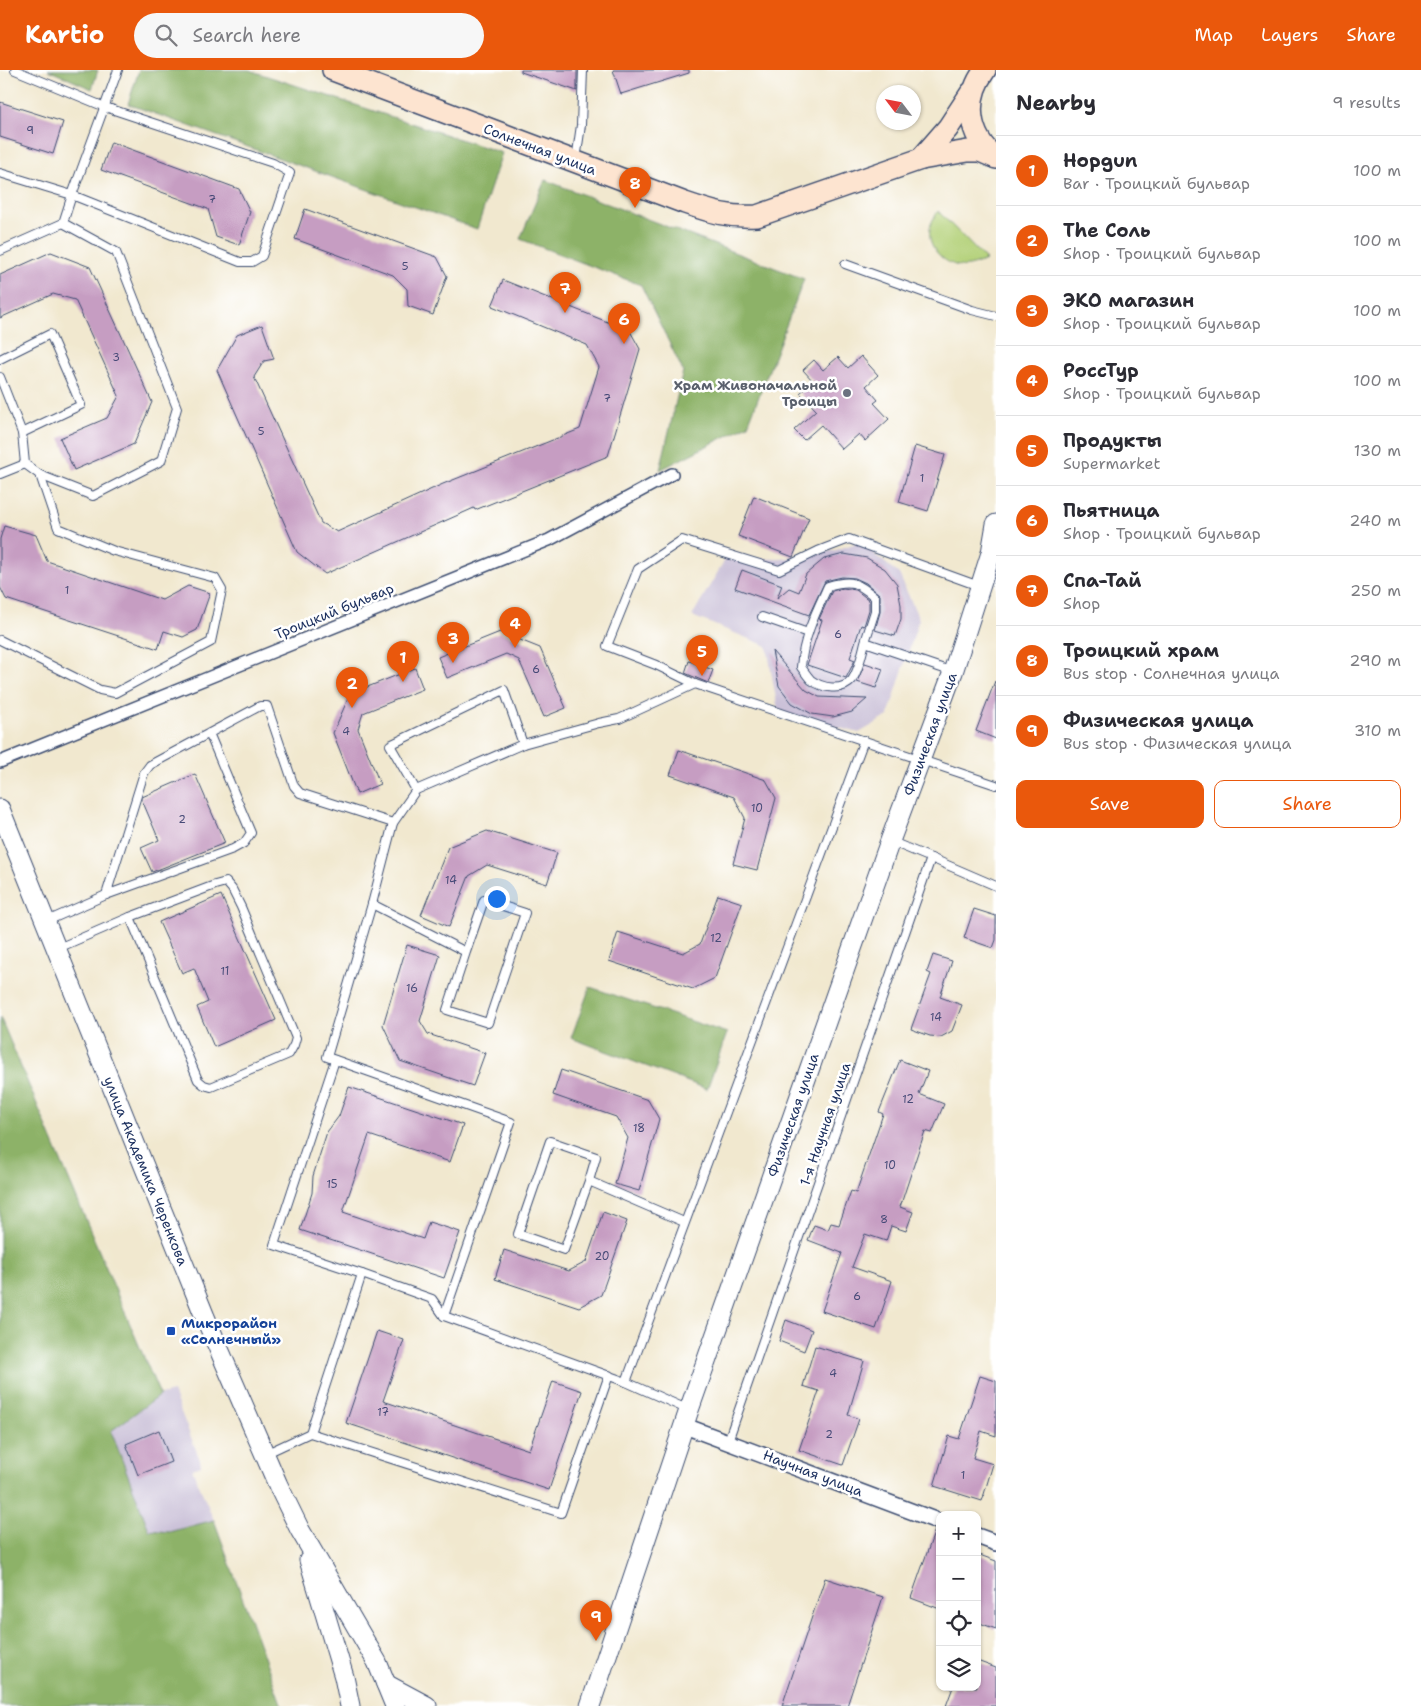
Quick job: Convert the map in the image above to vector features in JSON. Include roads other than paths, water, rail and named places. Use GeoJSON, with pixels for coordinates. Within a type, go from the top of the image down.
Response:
{"type":"FeatureCollection","features":[{"type":"Feature","properties":{"kind":"main road","name":"Солнечная улица"},"geometry":{"type":"LineString","coordinates":[[333,70],[694,206],[738,217],[757,216],[921,158],[968,151],[980,151],[995,157]]}},
{"type":"Feature","properties":{"kind":"main road","name":"Солнечная улица"},"geometry":{"type":"LineString","coordinates":[[921,158],[948,128],[980,78]]}},
{"type":"Feature","properties":{"kind":"main road"},"geometry":{"type":"LineString","coordinates":[[980,78],[971,105],[973,124],[981,142],[995,157]]}},
{"type":"Feature","properties":{"kind":"street","name":"Троицкий бульвар"},"geometry":{"type":"LineString","coordinates":[[0,762],[548,540],[672,474]]}},
{"type":"Feature","properties":{"kind":"street","name":"Физическая улица"},"geometry":{"type":"LineString","coordinates":[[590,1706],[687,1418],[890,841],[953,672],[990,553],[996,524]]}},
{"type":"Feature","properties":{"kind":"street","name":"улица Академика Черенкова"},"geometry":{"type":"LineString","coordinates":[[0,809],[205,1317],[265,1454],[300,1530],[377,1662],[394,1706]]}},
{"type":"Feature","properties":{"kind":"street","name":"Научная улица"},"geometry":{"type":"LineString","coordinates":[[687,1418],[728,1441],[936,1520]]}},
{"type":"Feature","properties":{"kind":"street","name":"улица Академика Черенкова"},"geometry":{"type":"LineString","coordinates":[[300,1530],[344,1676],[350,1706]]}},
{"type":"Feature","properties":{"kind":"street"},"geometry":{"type":"LineString","coordinates":[[981,1537],[996,1543]]}},
{"type":"Feature","properties":{"kind":"street"},"geometry":{"type":"LineString","coordinates":[[386,1684],[427,1706]]}},
{"type":"Feature","properties":{"kind":"lane"},"geometry":{"type":"LineString","coordinates":[[0,173],[72,195],[240,262],[252,262],[262,256],[290,173],[273,163],[105,106],[15,70]]}},
{"type":"Feature","properties":{"kind":"lane"},"geometry":{"type":"LineString","coordinates":[[0,251],[63,223],[118,70]]}},
{"type":"Feature","properties":{"kind":"lane"},"geometry":{"type":"LineString","coordinates":[[576,162],[581,125],[583,70]]}},
{"type":"Feature","properties":{"kind":"lane"},"geometry":{"type":"LineString","coordinates":[[0,377],[22,432],[25,464],[40,475],[93,496],[161,461],[177,408],[116,252],[63,223]]}},
{"type":"Feature","properties":{"kind":"lane"},"geometry":{"type":"LineString","coordinates":[[845,264],[972,310],[996,316]]}},
{"type":"Feature","properties":{"kind":"lane"},"geometry":{"type":"LineString","coordinates":[[0,359],[50,334],[81,405],[22,432]]}},
{"type":"Feature","properties":{"kind":"lane"},"geometry":{"type":"LineString","coordinates":[[0,474],[25,464]]}},
{"type":"Feature","properties":{"kind":"lane"},"geometry":{"type":"LineString","coordinates":[[0,640],[100,690],[115,693],[211,642],[222,590],[215,578],[114,551],[58,528],[40,475]]}},
{"type":"Feature","properties":{"kind":"lane"},"geometry":{"type":"LineString","coordinates":[[980,586],[849,539],[818,551],[780,570],[682,540],[638,569],[607,646],[656,665],[695,684],[996,785]]}},
{"type":"Feature","properties":{"kind":"lane"},"geometry":{"type":"LineString","coordinates":[[843,582],[858,584],[875,597],[874,611],[865,642],[851,682],[839,688],[825,688],[811,680],[801,667],[802,654],[808,632],[828,586],[843,582]]}},
{"type":"Feature","properties":{"kind":"lane"},"geometry":{"type":"LineString","coordinates":[[762,617],[808,632]]}},
{"type":"Feature","properties":{"kind":"lane"},"geometry":{"type":"LineString","coordinates":[[865,642],[953,672]]}},
{"type":"Feature","properties":{"kind":"lane"},"geometry":{"type":"LineString","coordinates":[[444,1316],[511,1122],[327,1057],[372,904],[393,823],[416,790],[523,744],[619,719],[695,684]]}},
{"type":"Feature","properties":{"kind":"lane"},"geometry":{"type":"LineString","coordinates":[[416,790],[390,745],[504,690],[523,744]]}},
{"type":"Feature","properties":{"kind":"lane"},"geometry":{"type":"LineString","coordinates":[[106,895],[144,773],[150,765],[260,706],[267,706],[294,786],[300,793],[393,823]]}},
{"type":"Feature","properties":{"kind":"lane"},"geometry":{"type":"LineString","coordinates":[[45,922],[106,895],[233,849],[244,843],[251,833],[209,733]]}},
{"type":"Feature","properties":{"kind":"lane"},"geometry":{"type":"LineString","coordinates":[[626,1382],[684,1222],[804,907],[864,740]]}},
{"type":"Feature","properties":{"kind":"lane"},"geometry":{"type":"LineString","coordinates":[[890,841],[996,886]]}},
{"type":"Feature","properties":{"kind":"lane","name":"1-я Научная улица"},"geometry":{"type":"LineString","coordinates":[[728,1441],[931,858]]}},
{"type":"Feature","properties":{"kind":"lane"},"geometry":{"type":"LineString","coordinates":[[56,949],[130,917],[215,884],[226,882],[232,888],[241,907],[296,1038],[289,1054],[211,1086],[204,1085],[198,1080],[130,917]]}},
{"type":"Feature","properties":{"kind":"lane"},"geometry":{"type":"LineString","coordinates":[[484,900],[525,914],[488,1023],[447,1010],[466,952],[484,900]]}},
{"type":"Feature","properties":{"kind":"lane"},"geometry":{"type":"LineString","coordinates":[[372,904],[466,952]]}},
{"type":"Feature","properties":{"kind":"lane"},"geometry":{"type":"LineString","coordinates":[[335,1060],[274,1245],[432,1299],[444,1316],[626,1382],[687,1418]]}},
{"type":"Feature","properties":{"kind":"lane"},"geometry":{"type":"LineString","coordinates":[[550,1141],[596,1157],[589,1181],[564,1250],[518,1234],[550,1141]]}},
{"type":"Feature","properties":{"kind":"lane"},"geometry":{"type":"LineString","coordinates":[[589,1181],[684,1222]]}},
{"type":"Feature","properties":{"kind":"lane"},"geometry":{"type":"LineString","coordinates":[[310,1433],[362,1274]]}},
{"type":"Feature","properties":{"kind":"lane"},"geometry":{"type":"LineString","coordinates":[[265,1454],[310,1433],[561,1513],[609,1375]]}},
{"type":"Feature","properties":{"kind":"place","name":"Троицкий храм"},"geometry":{"type":"Point","coordinates":[635,208]}},
{"type":"Feature","properties":{"kind":"place","name":"Спа-Тай"},"geometry":{"type":"Point","coordinates":[565,313]}},
{"type":"Feature","properties":{"kind":"place","name":"Пьятница"},"geometry":{"type":"Point","coordinates":[624,344]}},
{"type":"Feature","properties":{"kind":"place","name":"Храм Живоначальной Троицы"},"geometry":{"type":"Point","coordinates":[847,393]}},
{"type":"Feature","properties":{"kind":"place","name":"РоссТур"},"geometry":{"type":"Point","coordinates":[515,648]}},
{"type":"Feature","properties":{"kind":"place","name":"ЭКО магазин"},"geometry":{"type":"Point","coordinates":[453,663]}},
{"type":"Feature","properties":{"kind":"place","name":"Продукты"},"geometry":{"type":"Point","coordinates":[702,676]}},
{"type":"Feature","properties":{"kind":"place","name":"Hopgun"},"geometry":{"type":"Point","coordinates":[403,682]}},
{"type":"Feature","properties":{"kind":"place","name":"The Соль"},"geometry":{"type":"Point","coordinates":[352,708]}},
{"type":"Feature","properties":{"kind":"place","name":"Микрорайон «Солнечный»"},"geometry":{"type":"Point","coordinates":[171,1331]}},
{"type":"Feature","properties":{"kind":"place","name":"Физическая улица"},"geometry":{"type":"Point","coordinates":[596,1641]}}]}
